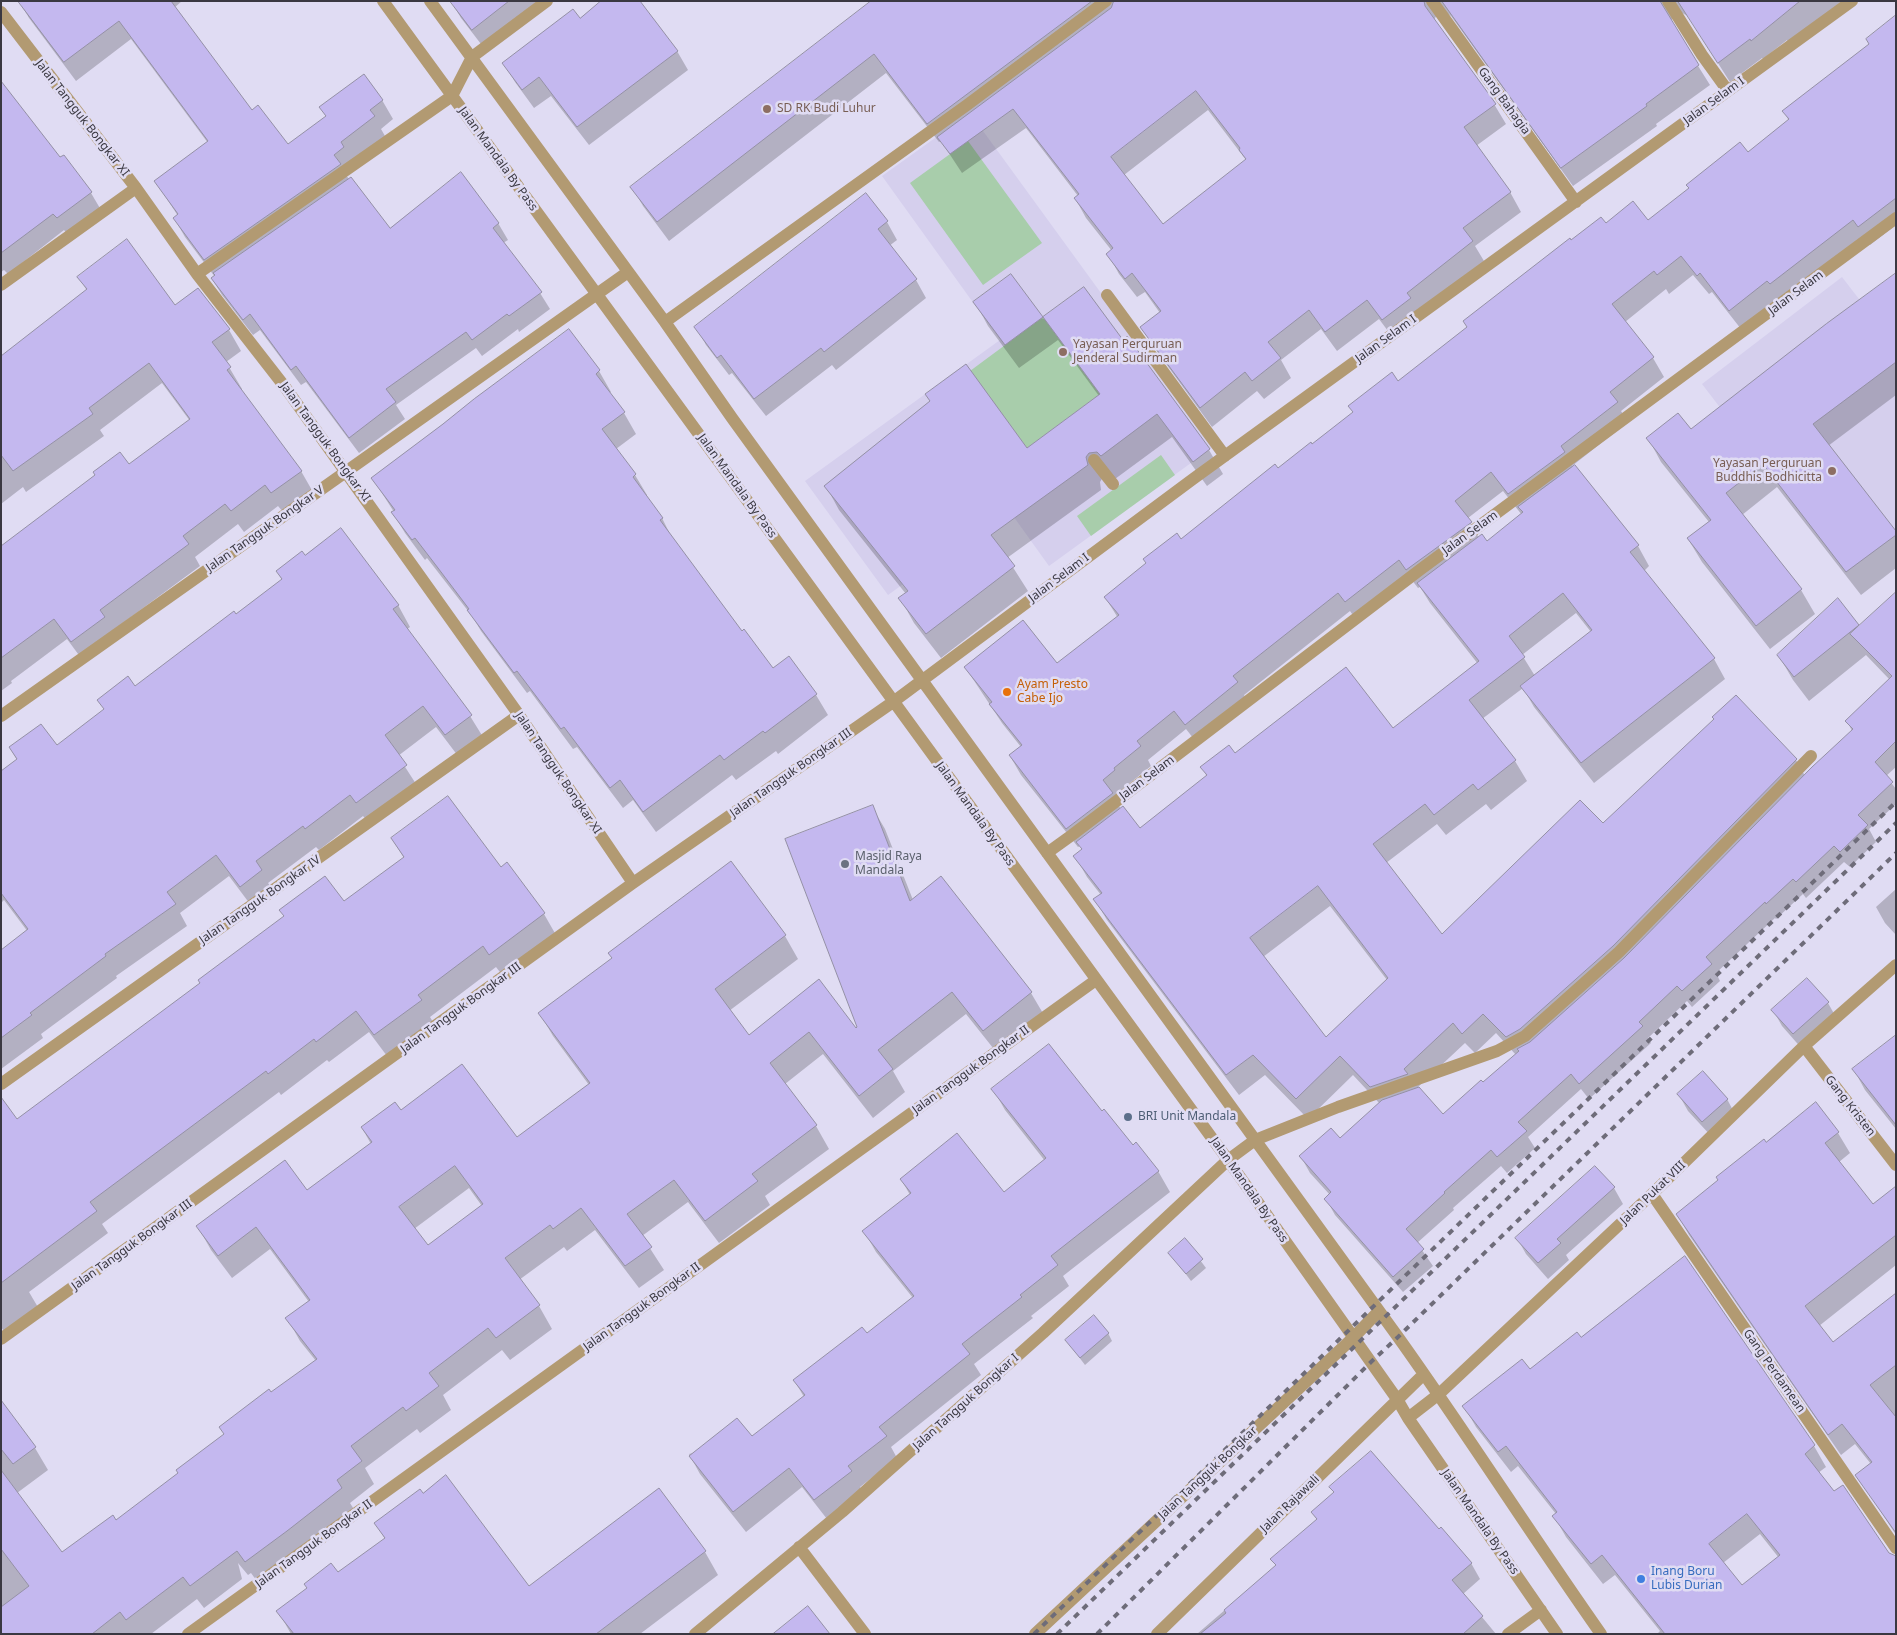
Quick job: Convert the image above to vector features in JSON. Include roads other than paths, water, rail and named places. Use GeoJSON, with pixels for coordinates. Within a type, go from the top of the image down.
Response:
{"type":"FeatureCollection","features":[{"type":"Feature","properties":{"kind":"street","name":"Jalan Mandala By Pass"},"geometry":{"type":"LineString","coordinates":[[384,1],[1228,1160],[1397,1399],[1408,1418],[1557,1634]]}},
{"type":"Feature","properties":{"kind":"street"},"geometry":{"type":"LineString","coordinates":[[430,1],[665,322],[738,426],[1439,1394],[1557,1572],[1601,1634]]}},
{"type":"Feature","properties":{"kind":"street"},"geometry":{"type":"LineString","coordinates":[[197,274],[452,96],[472,57],[547,1]]}},
{"type":"Feature","properties":{"kind":"street"},"geometry":{"type":"LineString","coordinates":[[665,322],[959,110],[1106,1]]}},
{"type":"Feature","properties":{"kind":"street","name":"Gang Bahagia"},"geometry":{"type":"LineString","coordinates":[[1432,1],[1576,202]]}},
{"type":"Feature","properties":{"kind":"street"},"geometry":{"type":"LineString","coordinates":[[1668,1],[1702,55],[1728,91]]}},
{"type":"Feature","properties":{"kind":"street","name":"Jalan Selam I"},"geometry":{"type":"LineString","coordinates":[[923,680],[1225,456],[1728,91],[1838,5],[1852,1]]}},
{"type":"Feature","properties":{"kind":"street","name":"Jalan Tangguk Bongkar XI"},"geometry":{"type":"LineString","coordinates":[[1,12],[5,26],[136,188],[197,274],[285,387],[346,471],[519,715],[633,883]]}},
{"type":"Feature","properties":{"kind":"street"},"geometry":{"type":"LineString","coordinates":[[1,285],[136,188]]}},
{"type":"Feature","properties":{"kind":"street","name":"Jalan Selam"},"geometry":{"type":"LineString","coordinates":[[1047,853],[1421,568],[1896,218]]}},
{"type":"Feature","properties":{"kind":"street","name":"Jalan Tangguk Bongkar V"},"geometry":{"type":"LineString","coordinates":[[1,716],[628,272]]}},
{"type":"Feature","properties":{"kind":"street"},"geometry":{"type":"LineString","coordinates":[[1107,295],[1225,456]]}},
{"type":"Feature","properties":{"kind":"street"},"geometry":{"type":"LineString","coordinates":[[1094,460],[1113,484]]}},
{"type":"Feature","properties":{"kind":"street","name":"Jalan Tangguk Bongkar III"},"geometry":{"type":"LineString","coordinates":[[1,1339],[633,883],[923,680]]}},
{"type":"Feature","properties":{"kind":"street","name":"Jalan Tangguk Bongkar IV"},"geometry":{"type":"LineString","coordinates":[[1,1084],[519,715]]}},
{"type":"Feature","properties":{"kind":"street","name":"Jalan Tangguk Bongkar I"},"geometry":{"type":"LineString","coordinates":[[695,1634],[842,1512],[1043,1333],[1228,1160],[1255,1140],[1338,1107],[1497,1051],[1525,1036],[1618,952],[1811,756]]}},
{"type":"Feature","properties":{"kind":"street","name":"Jalan Pukat VIII"},"geometry":{"type":"LineString","coordinates":[[1408,1418],[1439,1394],[1652,1194],[1804,1046],[1896,965]]}},
{"type":"Feature","properties":{"kind":"street","name":"Jalan Tangguk Bongkar II"},"geometry":{"type":"LineString","coordinates":[[188,1634],[1096,980]]}},
{"type":"Feature","properties":{"kind":"street","name":"Gang Kristen"},"geometry":{"type":"LineString","coordinates":[[1804,1046],[1896,1165]]}},
{"type":"Feature","properties":{"kind":"street","name":"Gang Perdamean"},"geometry":{"type":"LineString","coordinates":[[1652,1194],[1896,1548]]}},
{"type":"Feature","properties":{"kind":"street","name":"Jalan Tangguk Bongkar"},"geometry":{"type":"LineString","coordinates":[[1035,1634],[1353,1338],[1379,1311]]}},
{"type":"Feature","properties":{"kind":"street","name":"Jalan Rajawali"},"geometry":{"type":"LineString","coordinates":[[1157,1634],[1424,1374]]}},
{"type":"Feature","properties":{"kind":"street"},"geometry":{"type":"LineString","coordinates":[[799,1547],[865,1634]]}},
{"type":"Feature","properties":{"kind":"street"},"geometry":{"type":"LineString","coordinates":[[1508,1634],[1540,1610]]}},
{"type":"Feature","properties":{"kind":"railway"},"geometry":{"type":"LineString","coordinates":[[1034,1634],[1896,802]]}},
{"type":"Feature","properties":{"kind":"railway"},"geometry":{"type":"LineString","coordinates":[[1057,1634],[1896,823]]}},
{"type":"Feature","properties":{"kind":"railway"},"geometry":{"type":"LineString","coordinates":[[1097,1634],[1371,1362],[1896,853]]}},
{"type":"Feature","properties":{"kind":"place","name":"SD RK Budi Luhur"},"geometry":{"type":"Point","coordinates":[767,109]}},
{"type":"Feature","properties":{"kind":"place","name":"Yayasan Perguruan Jenderal Sudirman"},"geometry":{"type":"Point","coordinates":[1063,352]}},
{"type":"Feature","properties":{"kind":"place","name":"Yayasan Perguruan Buddhis Bodhicitta"},"geometry":{"type":"Point","coordinates":[1832,471]}},
{"type":"Feature","properties":{"kind":"place","name":"Ayam Presto Cabe Ijo"},"geometry":{"type":"Point","coordinates":[1007,692]}},
{"type":"Feature","properties":{"kind":"place","name":"Masjid Raya Mandala"},"geometry":{"type":"Point","coordinates":[845,864]}},
{"type":"Feature","properties":{"kind":"place","name":"BRI Unit Mandala"},"geometry":{"type":"Point","coordinates":[1128,1117]}},
{"type":"Feature","properties":{"kind":"place","name":"Inang Boru Lubis Durian"},"geometry":{"type":"Point","coordinates":[1641,1579]}}]}
